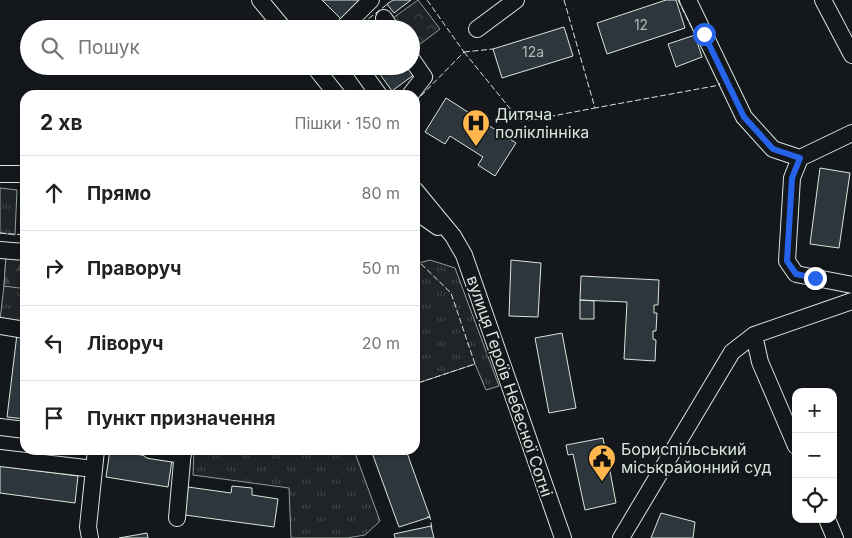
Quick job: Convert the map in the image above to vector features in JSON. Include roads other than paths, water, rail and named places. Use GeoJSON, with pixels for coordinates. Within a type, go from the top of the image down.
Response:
{"type":"FeatureCollection","features":[{"type":"Feature","properties":{"kind":"street"},"geometry":{"type":"LineString","coordinates":[[260,0],[277,20]]}},
{"type":"Feature","properties":{"kind":"street"},"geometry":{"type":"LineString","coordinates":[[351,20],[371,0]]}},
{"type":"Feature","properties":{"kind":"street"},"geometry":{"type":"LineString","coordinates":[[477,29],[516,0]]}},
{"type":"Feature","properties":{"kind":"street"},"geometry":{"type":"LineString","coordinates":[[688,0],[744,117],[773,149],[800,158]]}},
{"type":"Feature","properties":{"kind":"street"},"geometry":{"type":"LineString","coordinates":[[823,0],[852,55]]}},
{"type":"Feature","properties":{"kind":"street"},"geometry":{"type":"LineString","coordinates":[[414,90],[424,77],[420,71]]}},
{"type":"Feature","properties":{"kind":"street"},"geometry":{"type":"LineString","coordinates":[[321,75],[334,90]]}},
{"type":"Feature","properties":{"kind":"street"},"geometry":{"type":"LineString","coordinates":[[365,75],[375,90]]}},
{"type":"Feature","properties":{"kind":"street"},"geometry":{"type":"LineString","coordinates":[[852,132],[800,158],[792,178],[787,261],[796,274],[852,285]]}},
{"type":"Feature","properties":{"kind":"street"},"geometry":{"type":"LineString","coordinates":[[0,174],[20,174]]}},
{"type":"Feature","properties":{"kind":"street","name":"вулиця Героїв Небесної Сотні"},"geometry":{"type":"LineString","coordinates":[[420,196],[453,236],[464,255],[563,538]]}},
{"type":"Feature","properties":{"kind":"street"},"geometry":{"type":"LineString","coordinates":[[420,214],[453,236]]}},
{"type":"Feature","properties":{"kind":"street"},"geometry":{"type":"LineString","coordinates":[[0,250],[20,252]]}},
{"type":"Feature","properties":{"kind":"street"},"geometry":{"type":"LineString","coordinates":[[617,537],[732,352],[754,335],[852,301]]}},
{"type":"Feature","properties":{"kind":"street"},"geometry":{"type":"LineString","coordinates":[[0,326],[20,329]]}},
{"type":"Feature","properties":{"kind":"street"},"geometry":{"type":"LineString","coordinates":[[754,335],[760,362],[792,437]]}},
{"type":"Feature","properties":{"kind":"street"},"geometry":{"type":"LineString","coordinates":[[0,426],[20,429]]}},
{"type":"Feature","properties":{"kind":"street"},"geometry":{"type":"LineString","coordinates":[[90,538],[88,527],[95,455]]}},
{"type":"Feature","properties":{"kind":"street"},"geometry":{"type":"LineString","coordinates":[[177,518],[183,455]]}},
{"type":"Feature","properties":{"kind":"street"},"geometry":{"type":"LineString","coordinates":[[0,458],[94,469]]}},
{"type":"Feature","properties":{"kind":"street"},"geometry":{"type":"LineString","coordinates":[[829,523],[835,538]]}},
{"type":"Feature","properties":{"kind":"place","name":"Дитяча поліклінніка"},"geometry":{"type":"Point","coordinates":[476,147]}},
{"type":"Feature","properties":{"kind":"place","name":"Бориспільський міськрайонний суд"},"geometry":{"type":"Point","coordinates":[602,482]}}]}
